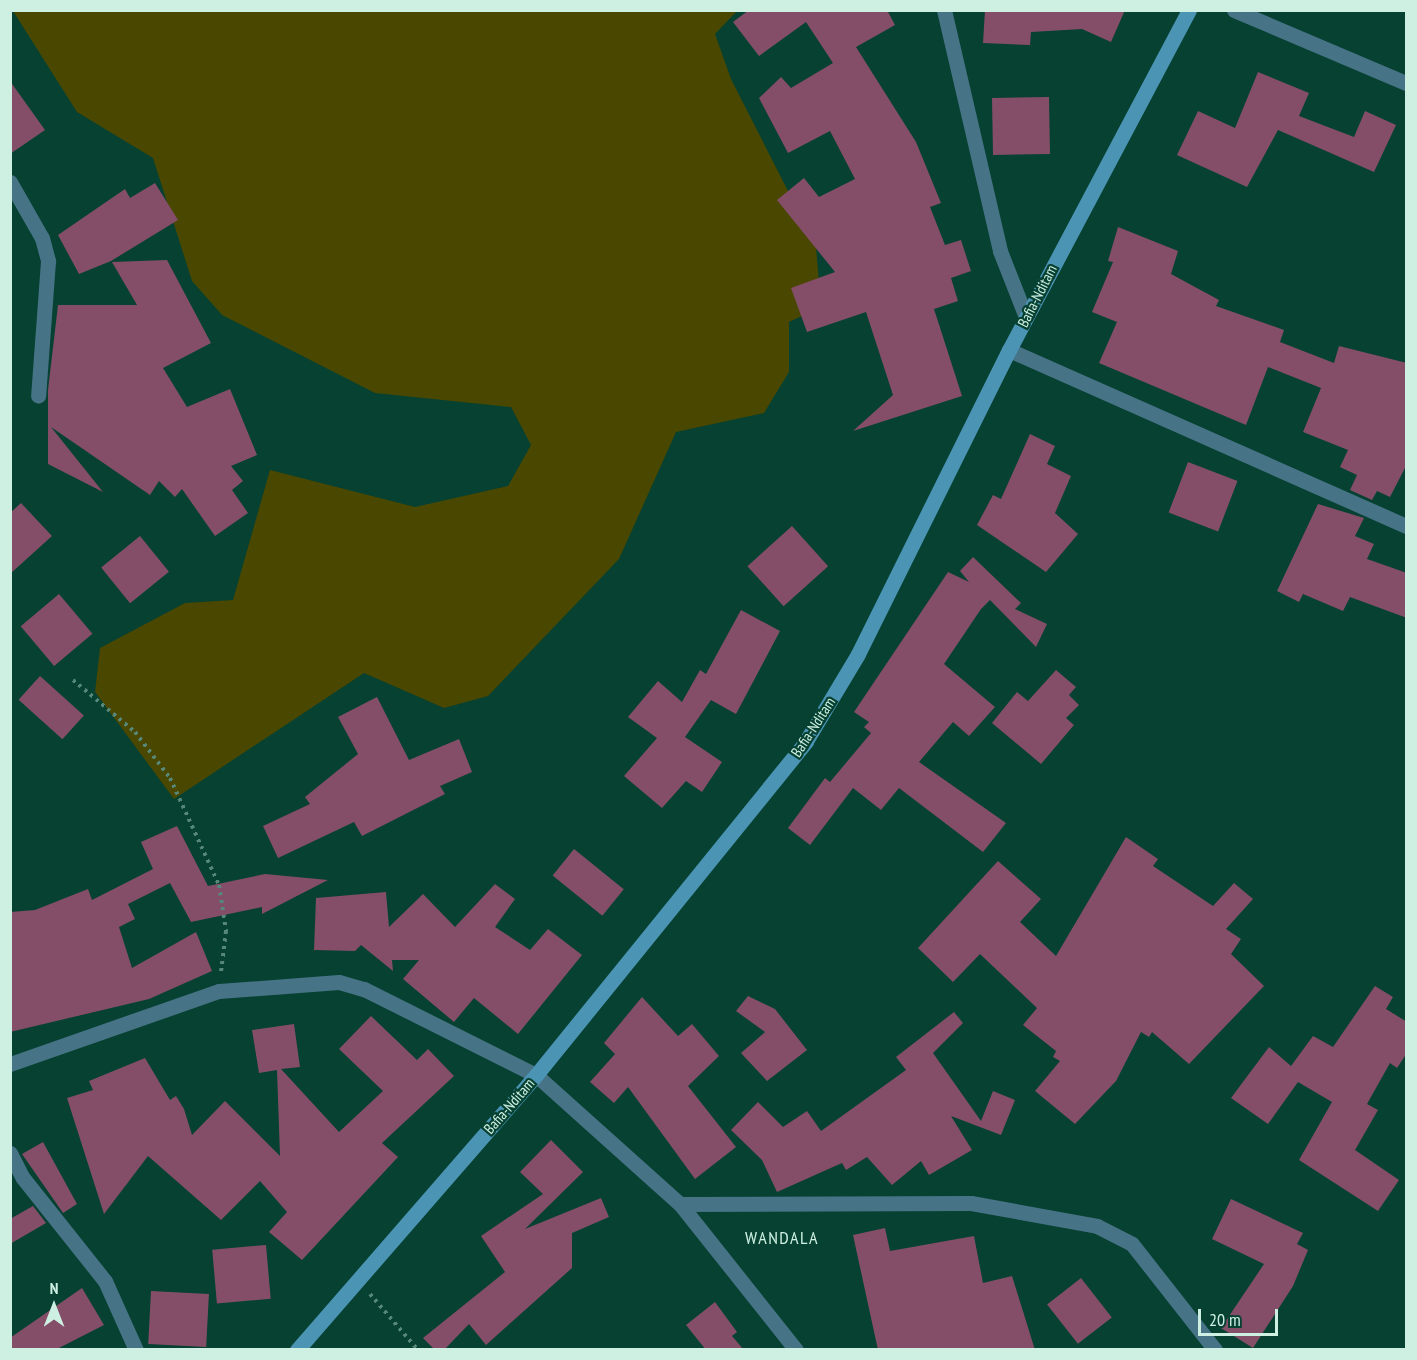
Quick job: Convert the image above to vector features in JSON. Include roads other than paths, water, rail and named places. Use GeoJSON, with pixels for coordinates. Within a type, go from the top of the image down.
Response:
{"type":"FeatureCollection","features":[{"type":"Feature","properties":{"kind":"main road","name":"Bafia-Nditam"},"geometry":{"type":"LineString","coordinates":[[297,1350],[536,1075],[806,741],[858,654],[1009,350],[1189,10]]}},
{"type":"Feature","properties":{"kind":"street"},"geometry":{"type":"LineString","coordinates":[[944,10],[1000,251],[1026,317]]}},
{"type":"Feature","properties":{"kind":"street"},"geometry":{"type":"LineString","coordinates":[[1234,10],[1407,83]]}},
{"type":"Feature","properties":{"kind":"street"},"geometry":{"type":"LineString","coordinates":[[10,182],[42,238],[48,261],[38,396]]}},
{"type":"Feature","properties":{"kind":"street"},"geometry":{"type":"LineString","coordinates":[[1009,350],[1407,526]]}},
{"type":"Feature","properties":{"kind":"street"},"geometry":{"type":"LineString","coordinates":[[10,1064],[219,991],[339,982],[364,988],[536,1075],[680,1204],[796,1350]]}},
{"type":"Feature","properties":{"kind":"street"},"geometry":{"type":"LineString","coordinates":[[10,1153],[23,1178],[105,1281],[136,1350]]}},
{"type":"Feature","properties":{"kind":"street"},"geometry":{"type":"LineString","coordinates":[[680,1204],[971,1203],[1097,1226],[1132,1244],[1215,1350]]}},
{"type":"Feature","properties":{"kind":"district","name":"WANDALA"},"geometry":{"type":"Point","coordinates":[782,1238]}}]}
